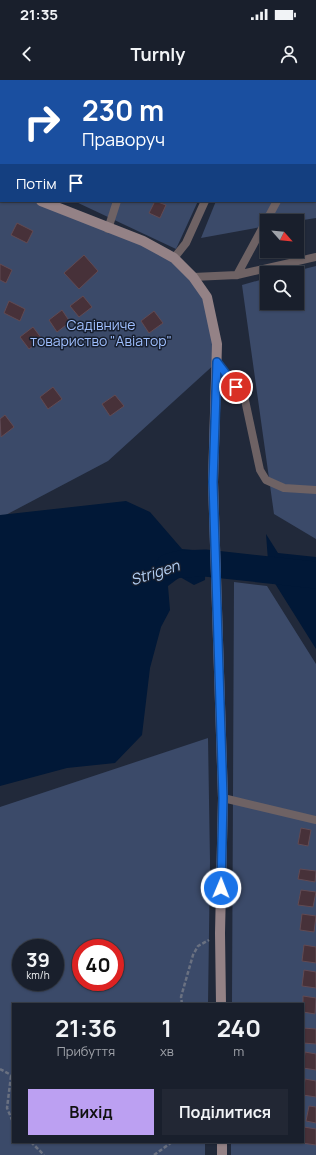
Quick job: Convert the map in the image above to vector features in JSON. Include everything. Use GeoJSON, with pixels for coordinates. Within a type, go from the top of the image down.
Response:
{"type":"FeatureCollection","features":[{"type":"Feature","properties":{"kind":"street"},"geometry":{"type":"LineString","coordinates":[[44,202],[108,229],[143,241],[174,258],[193,278],[207,297],[217,344],[213,482],[219,614],[223,798],[220,933],[221,1003]]}},
{"type":"Feature","properties":{"kind":"street"},"geometry":{"type":"LineString","coordinates":[[222,1143],[222,1155]]}},
{"type":"Feature","properties":{"kind":"lane"},"geometry":{"type":"LineString","coordinates":[[108,229],[117,202]]}},
{"type":"Feature","properties":{"kind":"lane"},"geometry":{"type":"LineString","coordinates":[[174,258],[186,243],[205,202]]}},
{"type":"Feature","properties":{"kind":"lane"},"geometry":{"type":"LineString","coordinates":[[237,275],[276,202]]}},
{"type":"Feature","properties":{"kind":"lane"},"geometry":{"type":"LineString","coordinates":[[193,278],[237,275],[316,256]]}},
{"type":"Feature","properties":{"kind":"lane"},"geometry":{"type":"LineString","coordinates":[[217,362],[245,400],[260,470],[266,480],[284,488],[316,490]]}},
{"type":"Feature","properties":{"kind":"lane"},"geometry":{"type":"LineString","coordinates":[[223,798],[316,820]]}},
{"type":"Feature","properties":{"kind":"path"},"geometry":{"type":"LineString","coordinates":[[182,1003],[181,997],[193,955],[198,946],[220,933]]}},
{"type":"Feature","properties":{"kind":"path"},"geometry":{"type":"LineString","coordinates":[[0,1069],[12,1076],[7,1108],[12,1120]]}},
{"type":"Feature","properties":{"kind":"path"},"geometry":{"type":"LineString","coordinates":[[31,1143],[44,1155]]}},
{"type":"Feature","properties":{"kind":"path"},"geometry":{"type":"LineString","coordinates":[[154,1155],[171,1143]]}},
{"type":"Feature","properties":{"kind":"green space","name":"Садівниче товариство \"Авіатор\""},"geometry":{"type":"Polygon","coordinates":[[[0,202],[43,202],[174,258],[207,297],[217,362],[108,461],[0,518],[0,202]]]}},
{"type":"Feature","properties":{"kind":"green space"},"geometry":{"type":"Polygon","coordinates":[[[76,202],[198,202],[176,249],[76,202]]]}},
{"type":"Feature","properties":{"kind":"green space"},"geometry":{"type":"Polygon","coordinates":[[[216,202],[316,202],[316,218],[304,220],[304,214],[260,214],[260,227],[201,238],[216,202]]]}},
{"type":"Feature","properties":{"kind":"green space"},"geometry":{"type":"Polygon","coordinates":[[[316,266],[316,539],[274,514],[242,285],[260,280],[260,310],[304,310],[304,269],[316,266]]]}},
{"type":"Feature","properties":{"kind":"green space"},"geometry":{"type":"Polygon","coordinates":[[[234,582],[267,586],[316,664],[316,1155],[231,1155],[231,1143],[304,1143],[304,1003],[232,1003],[234,582]]]}},
{"type":"Feature","properties":{"kind":"green space"},"geometry":{"type":"Polygon","coordinates":[[[208,738],[210,861],[208,1003],[12,1003],[12,1143],[205,1143],[205,1155],[0,1155],[0,807],[208,738]]]}},
{"type":"Feature","properties":{"kind":"water"},"geometry":{"type":"Polygon","coordinates":[[[126,501],[150,512],[182,549],[206,551],[205,580],[194,585],[180,577],[168,586],[170,610],[161,627],[150,668],[142,735],[115,763],[67,768],[0,786],[0,515],[126,501]]]}},
{"type":"Feature","properties":{"kind":"water"},"geometry":{"type":"Polygon","coordinates":[[[266,534],[278,553],[316,557],[316,649],[269,574],[266,534]]]}},
{"type":"Feature","properties":{"kind":"building"},"geometry":{"type":"Polygon","coordinates":[[[154,202],[166,205],[160,218],[149,213],[154,202]]]}},
{"type":"Feature","properties":{"kind":"building"},"geometry":{"type":"Polygon","coordinates":[[[17,223],[33,231],[27,243],[11,235],[17,223]]]}},
{"type":"Feature","properties":{"kind":"building"},"geometry":{"type":"Polygon","coordinates":[[[84,255],[98,271],[79,289],[64,273],[84,255]]]}},
{"type":"Feature","properties":{"kind":"building"},"geometry":{"type":"Polygon","coordinates":[[[0,264],[12,270],[6,283],[0,280],[0,264]]]}},
{"type":"Feature","properties":{"kind":"building"},"geometry":{"type":"Polygon","coordinates":[[[83,296],[92,307],[79,317],[70,306],[83,296]]]}},
{"type":"Feature","properties":{"kind":"building"},"geometry":{"type":"Polygon","coordinates":[[[9,301],[25,309],[20,321],[4,313],[9,301]]]}},
{"type":"Feature","properties":{"kind":"building"},"geometry":{"type":"Polygon","coordinates":[[[62,310],[70,322],[57,332],[49,320],[62,310]]]}},
{"type":"Feature","properties":{"kind":"building"},"geometry":{"type":"Polygon","coordinates":[[[154,311],[163,323],[149,333],[141,321],[154,311]]]}},
{"type":"Feature","properties":{"kind":"building"},"geometry":{"type":"Polygon","coordinates":[[[33,327],[42,339],[29,349],[20,337],[33,327]]]}},
{"type":"Feature","properties":{"kind":"building"},"geometry":{"type":"Polygon","coordinates":[[[53,387],[62,399],[48,409],[40,397],[53,387]]]}},
{"type":"Feature","properties":{"kind":"building"},"geometry":{"type":"Polygon","coordinates":[[[115,395],[124,406],[110,416],[102,404],[115,395]]]}},
{"type":"Feature","properties":{"kind":"building"},"geometry":{"type":"Polygon","coordinates":[[[5,415],[14,427],[1,437],[0,419],[5,415]]]}},
{"type":"Feature","properties":{"kind":"building"},"geometry":{"type":"Polygon","coordinates":[[[301,828],[311,830],[308,846],[298,844],[301,828]]]}},
{"type":"Feature","properties":{"kind":"building"},"geometry":{"type":"Polygon","coordinates":[[[300,869],[316,871],[315,882],[298,879],[300,869]]]}},
{"type":"Feature","properties":{"kind":"building"},"geometry":{"type":"Polygon","coordinates":[[[301,890],[316,892],[313,907],[298,905],[301,890]]]}},
{"type":"Feature","properties":{"kind":"building"},"geometry":{"type":"Polygon","coordinates":[[[302,914],[316,916],[314,932],[300,930],[302,914]]]}},
{"type":"Feature","properties":{"kind":"building"},"geometry":{"type":"Polygon","coordinates":[[[304,945],[316,947],[316,963],[302,961],[304,945]]]}},
{"type":"Feature","properties":{"kind":"building"},"geometry":{"type":"Polygon","coordinates":[[[304,970],[316,972],[316,988],[302,986],[304,970]]]}},
{"type":"Feature","properties":{"kind":"building"},"geometry":{"type":"Polygon","coordinates":[[[303,996],[316,998],[315,1014],[304,1012],[303,996]]]}},
{"type":"Feature","properties":{"kind":"building"},"geometry":{"type":"Polygon","coordinates":[[[304,1028],[316,1029],[316,1044],[304,1043],[304,1028]]]}},
{"type":"Feature","properties":{"kind":"building"},"geometry":{"type":"Polygon","coordinates":[[[305,1052],[316,1054],[316,1070],[304,1068],[305,1052]]]}},
{"type":"Feature","properties":{"kind":"building"},"geometry":{"type":"Polygon","coordinates":[[[305,1079],[316,1081],[316,1097],[304,1095],[305,1079]]]}},
{"type":"Feature","properties":{"kind":"building"},"geometry":{"type":"Polygon","coordinates":[[[309,1106],[316,1107],[316,1123],[306,1121],[309,1106]]]}},
{"type":"Feature","properties":{"kind":"building"},"geometry":{"type":"Polygon","coordinates":[[[304,1127],[316,1129],[316,1145],[302,1143],[304,1143],[304,1127]]]}},
{"type":"Feature","properties":{"kind":"waterway","name":"Strigen"},"geometry":{"type":"LineString","coordinates":[[169,567],[180,564],[205,563],[316,575]]}},
{"type":"Feature","properties":{"kind":"route"},"geometry":{"type":"LineString","coordinates":[[221,888],[223,798],[216,527],[213,482],[217,362],[236,387]]}}]}
